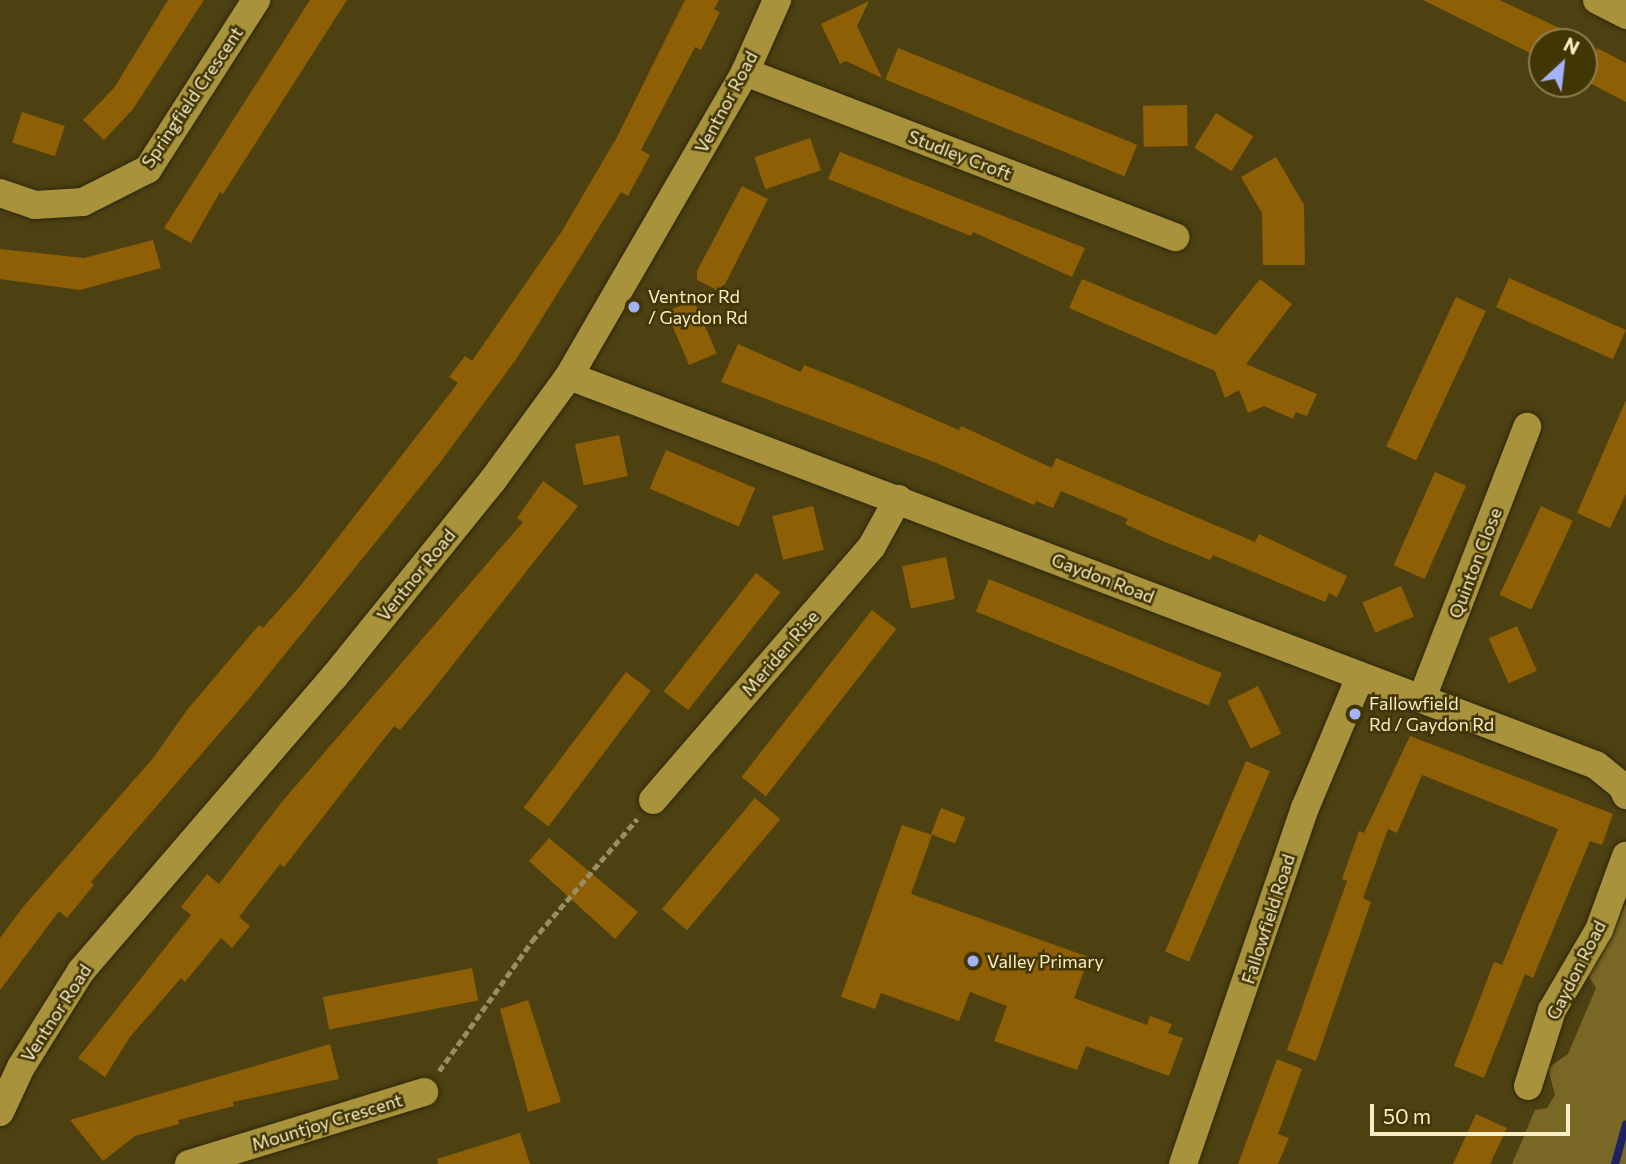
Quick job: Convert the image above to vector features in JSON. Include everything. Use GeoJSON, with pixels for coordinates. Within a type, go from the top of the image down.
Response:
{"type":"FeatureCollection","features":[{"type":"Feature","properties":{"kind":"street","name":"Springfield Crescent"},"geometry":{"type":"LineString","coordinates":[[0,193],[35,205],[83,202],[148,169],[257,0]]}},
{"type":"Feature","properties":{"kind":"street","name":"Ventnor Road"},"geometry":{"type":"LineString","coordinates":[[0,1112],[21,1067],[81,971],[334,677],[493,480],[569,376],[745,72],[777,0]]}},
{"type":"Feature","properties":{"kind":"street"},"geometry":{"type":"LineString","coordinates":[[1597,0],[1626,15]]}},
{"type":"Feature","properties":{"kind":"street","name":"Studley Croft"},"geometry":{"type":"LineString","coordinates":[[745,72],[1175,237]]}},
{"type":"Feature","properties":{"kind":"street","name":"Gaydon Road"},"geometry":{"type":"LineString","coordinates":[[569,376],[1596,765],[1622,786],[1626,795]]}},
{"type":"Feature","properties":{"kind":"street","name":"Quinton Close"},"geometry":{"type":"LineString","coordinates":[[1422,698],[1527,427]]}},
{"type":"Feature","properties":{"kind":"street","name":"Meriden Rise"},"geometry":{"type":"LineString","coordinates":[[653,800],[872,546],[898,499]]}},
{"type":"Feature","properties":{"kind":"street","name":"Fallowfield Road"},"geometry":{"type":"LineString","coordinates":[[1183,1164],[1305,808],[1360,677]]}},
{"type":"Feature","properties":{"kind":"street","name":"Gaydon Road"},"geometry":{"type":"LineString","coordinates":[[1528,1086],[1552,1010],[1598,930],[1626,856]]}},
{"type":"Feature","properties":{"kind":"street","name":"Mountjoy Crescent"},"geometry":{"type":"LineString","coordinates":[[189,1164],[424,1091]]}},
{"type":"Feature","properties":{"kind":"path"},"geometry":{"type":"LineString","coordinates":[[424,1091],[532,942],[653,800]]}},
{"type":"Feature","properties":{"kind":"shaded area"},"geometry":{"type":"Polygon","coordinates":[[[1626,904],[1626,1164],[1512,1164],[1535,1110],[1547,1108],[1555,1095],[1548,1068],[1568,1054],[1596,988],[1586,972],[1626,904]]]}},
{"type":"Feature","properties":{"kind":"building"},"geometry":{"type":"Polygon","coordinates":[[[168,0],[204,0],[133,109],[104,140],[83,120],[114,88],[168,0]]]}},
{"type":"Feature","properties":{"kind":"building"},"geometry":{"type":"Polygon","coordinates":[[[310,0],[347,0],[223,194],[220,192],[191,243],[164,228],[310,0]]]}},
{"type":"Feature","properties":{"kind":"building"},"geometry":{"type":"Polygon","coordinates":[[[685,0],[719,0],[714,9],[720,12],[701,50],[695,47],[641,150],[650,155],[628,196],[621,192],[517,358],[442,460],[248,700],[91,882],[94,885],[67,918],[59,911],[0,990],[0,938],[23,907],[154,757],[187,710],[259,625],[263,628],[301,585],[458,383],[449,377],[465,356],[472,361],[562,231],[617,137],[685,0]]]}},
{"type":"Feature","properties":{"kind":"building"},"geometry":{"type":"Polygon","coordinates":[[[1423,0],[1499,0],[1560,28],[1528,28],[1528,52],[1423,0]]]}},
{"type":"Feature","properties":{"kind":"building"},"geometry":{"type":"Polygon","coordinates":[[[869,1],[857,26],[882,78],[846,61],[840,64],[821,24],[869,1]]]}},
{"type":"Feature","properties":{"kind":"building"},"geometry":{"type":"Polygon","coordinates":[[[898,48],[1137,145],[1124,176],[885,80],[898,48]]]}},
{"type":"Feature","properties":{"kind":"building"},"geometry":{"type":"Polygon","coordinates":[[[1598,49],[1626,63],[1626,102],[1598,87],[1598,49]]]}},
{"type":"Feature","properties":{"kind":"building"},"geometry":{"type":"Polygon","coordinates":[[[1187,105],[1188,146],[1144,147],[1143,106],[1187,105]]]}},
{"type":"Feature","properties":{"kind":"building"},"geometry":{"type":"Polygon","coordinates":[[[22,112],[65,126],[55,156],[12,142],[22,112]]]}},
{"type":"Feature","properties":{"kind":"building"},"geometry":{"type":"Polygon","coordinates":[[[1216,113],[1253,136],[1232,171],[1194,148],[1216,113]]]}},
{"type":"Feature","properties":{"kind":"building"},"geometry":{"type":"Polygon","coordinates":[[[810,138],[821,170],[765,189],[754,157],[810,138]]]}},
{"type":"Feature","properties":{"kind":"building"},"geometry":{"type":"Polygon","coordinates":[[[840,152],[1085,248],[1072,277],[973,232],[971,236],[828,179],[840,152]]]}},
{"type":"Feature","properties":{"kind":"building"},"geometry":{"type":"Polygon","coordinates":[[[1276,157],[1304,205],[1305,265],[1263,265],[1262,213],[1241,177],[1276,157]]]}},
{"type":"Feature","properties":{"kind":"building"},"geometry":{"type":"Polygon","coordinates":[[[742,186],[768,199],[721,292],[697,280],[697,271],[742,186]]]}},
{"type":"Feature","properties":{"kind":"building"},"geometry":{"type":"Polygon","coordinates":[[[153,240],[161,268],[80,290],[0,279],[0,249],[84,258],[153,240]]]}},
{"type":"Feature","properties":{"kind":"building"},"geometry":{"type":"Polygon","coordinates":[[[1509,278],[1626,330],[1613,359],[1496,307],[1509,278]]]}},
{"type":"Feature","properties":{"kind":"building"},"geometry":{"type":"Polygon","coordinates":[[[1082,279],[1216,335],[1260,279],[1292,304],[1246,364],[1317,394],[1307,416],[1296,412],[1293,419],[1264,406],[1248,413],[1239,390],[1225,398],[1215,371],[1069,308],[1082,279]]]}},
{"type":"Feature","properties":{"kind":"building"},"geometry":{"type":"Polygon","coordinates":[[[1456,297],[1486,311],[1416,460],[1386,447],[1456,297]]]}},
{"type":"Feature","properties":{"kind":"building"},"geometry":{"type":"Polygon","coordinates":[[[694,300],[717,353],[689,365],[666,312],[694,300]]]}},
{"type":"Feature","properties":{"kind":"building"},"geometry":{"type":"Polygon","coordinates":[[[738,344],[801,372],[804,365],[959,430],[961,426],[1052,468],[1056,458],[1255,542],[1259,534],[1347,576],[1337,597],[1329,593],[1325,602],[1213,555],[1210,560],[1153,537],[1125,524],[1128,519],[1061,491],[1053,508],[1036,501],[1034,505],[934,462],[721,382],[738,344]]]}},
{"type":"Feature","properties":{"kind":"building"},"geometry":{"type":"Polygon","coordinates":[[[1626,400],[1626,494],[1610,528],[1577,513],[1626,400]]]}},
{"type":"Feature","properties":{"kind":"building"},"geometry":{"type":"Polygon","coordinates":[[[619,435],[628,476],[584,485],[575,444],[619,435]]]}},
{"type":"Feature","properties":{"kind":"building"},"geometry":{"type":"Polygon","coordinates":[[[666,450],[755,488],[739,527],[650,489],[666,450]]]}},
{"type":"Feature","properties":{"kind":"building"},"geometry":{"type":"Polygon","coordinates":[[[1435,472],[1466,486],[1425,579],[1394,565],[1435,472]]]}},
{"type":"Feature","properties":{"kind":"building"},"geometry":{"type":"Polygon","coordinates":[[[543,481],[578,506],[400,730],[394,726],[284,867],[280,864],[239,917],[250,926],[232,948],[221,938],[185,982],[181,978],[130,1037],[105,1077],[78,1058],[191,915],[181,907],[207,874],[219,884],[281,803],[523,522],[517,518],[543,481]]]}},
{"type":"Feature","properties":{"kind":"building"},"geometry":{"type":"Polygon","coordinates":[[[813,506],[824,550],[783,560],[772,516],[813,506]]]}},
{"type":"Feature","properties":{"kind":"building"},"geometry":{"type":"Polygon","coordinates":[[[1541,506],[1573,521],[1531,610],[1500,595],[1541,506]]]}},
{"type":"Feature","properties":{"kind":"building"},"geometry":{"type":"Polygon","coordinates":[[[946,557],[955,599],[911,608],[902,566],[946,557]]]}},
{"type":"Feature","properties":{"kind":"building"},"geometry":{"type":"Polygon","coordinates":[[[756,573],[780,592],[688,710],[664,691],[756,573]]]}},
{"type":"Feature","properties":{"kind":"building"},"geometry":{"type":"Polygon","coordinates":[[[989,579],[1222,673],[1209,705],[976,611],[989,579]]]}},
{"type":"Feature","properties":{"kind":"building"},"geometry":{"type":"Polygon","coordinates":[[[1401,586],[1414,616],[1375,633],[1362,602],[1401,586]]]}},
{"type":"Feature","properties":{"kind":"building"},"geometry":{"type":"Polygon","coordinates":[[[872,610],[896,629],[766,796],[741,777],[872,610]]]}},
{"type":"Feature","properties":{"kind":"building"},"geometry":{"type":"Polygon","coordinates":[[[1517,626],[1537,671],[1509,683],[1489,639],[1517,626]]]}},
{"type":"Feature","properties":{"kind":"building"},"geometry":{"type":"Polygon","coordinates":[[[626,672],[651,691],[548,826],[524,808],[626,672]]]}},
{"type":"Feature","properties":{"kind":"building"},"geometry":{"type":"Polygon","coordinates":[[[1258,686],[1281,734],[1251,749],[1227,701],[1258,686]]]}},
{"type":"Feature","properties":{"kind":"building"},"geometry":{"type":"Polygon","coordinates":[[[1410,736],[1613,814],[1602,845],[1590,841],[1533,978],[1525,974],[1484,1078],[1454,1066],[1494,962],[1502,965],[1558,829],[1422,775],[1397,833],[1388,829],[1363,898],[1371,902],[1316,1061],[1287,1050],[1347,881],[1342,879],[1359,831],[1364,833],[1410,736]]]}},
{"type":"Feature","properties":{"kind":"building"},"geometry":{"type":"Polygon","coordinates":[[[1246,761],[1270,771],[1189,962],[1165,952],[1246,761]]]}},
{"type":"Feature","properties":{"kind":"building"},"geometry":{"type":"Polygon","coordinates":[[[755,798],[780,819],[687,930],[662,909],[755,798]]]}},
{"type":"Feature","properties":{"kind":"building"},"geometry":{"type":"Polygon","coordinates":[[[941,808],[965,817],[955,843],[931,834],[941,808]]]}},
{"type":"Feature","properties":{"kind":"building"},"geometry":{"type":"Polygon","coordinates":[[[902,825],[932,835],[911,894],[1089,957],[1074,998],[1147,1025],[1150,1016],[1172,1024],[1168,1033],[1183,1038],[1169,1076],[1086,1046],[1077,1070],[994,1041],[1007,1006],[970,992],[959,1021],[881,993],[875,1009],[841,997],[902,825]]]}},
{"type":"Feature","properties":{"kind":"building"},"geometry":{"type":"Polygon","coordinates":[[[549,838],[638,912],[615,939],[529,861],[549,838]]]}},
{"type":"Feature","properties":{"kind":"building"},"geometry":{"type":"Polygon","coordinates":[[[472,968],[478,1000],[329,1029],[323,997],[472,968]]]}},
{"type":"Feature","properties":{"kind":"building"},"geometry":{"type":"Polygon","coordinates":[[[528,1000],[561,1102],[528,1112],[500,1009],[528,1000]]]}},
{"type":"Feature","properties":{"kind":"building"},"geometry":{"type":"Polygon","coordinates":[[[330,1044],[339,1079],[233,1102],[234,1106],[178,1120],[179,1124],[135,1136],[103,1161],[70,1120],[330,1044]]]}},
{"type":"Feature","properties":{"kind":"building"},"geometry":{"type":"Polygon","coordinates":[[[1277,1059],[1302,1069],[1278,1134],[1289,1138],[1278,1164],[1238,1164],[1277,1059]]]}},
{"type":"Feature","properties":{"kind":"building"},"geometry":{"type":"Polygon","coordinates":[[[1476,1114],[1507,1128],[1490,1164],[1453,1164],[1476,1114]]]}},
{"type":"Feature","properties":{"kind":"building"},"geometry":{"type":"Polygon","coordinates":[[[520,1133],[530,1164],[438,1164],[437,1159],[520,1133]]]}},
{"type":"Feature","properties":{"kind":"waterway"},"geometry":{"type":"LineString","coordinates":[[1615,1164],[1626,1124]]}},
{"type":"Feature","properties":{"kind":"place","name":"Ventnor Rd / Gaydon Rd"},"geometry":{"type":"Point","coordinates":[634,307]}},
{"type":"Feature","properties":{"kind":"place","name":"Fallowfield Rd / Gaydon Rd"},"geometry":{"type":"Point","coordinates":[1355,714]}},
{"type":"Feature","properties":{"kind":"place","name":"Valley Primary"},"geometry":{"type":"Point","coordinates":[973,961]}}]}
